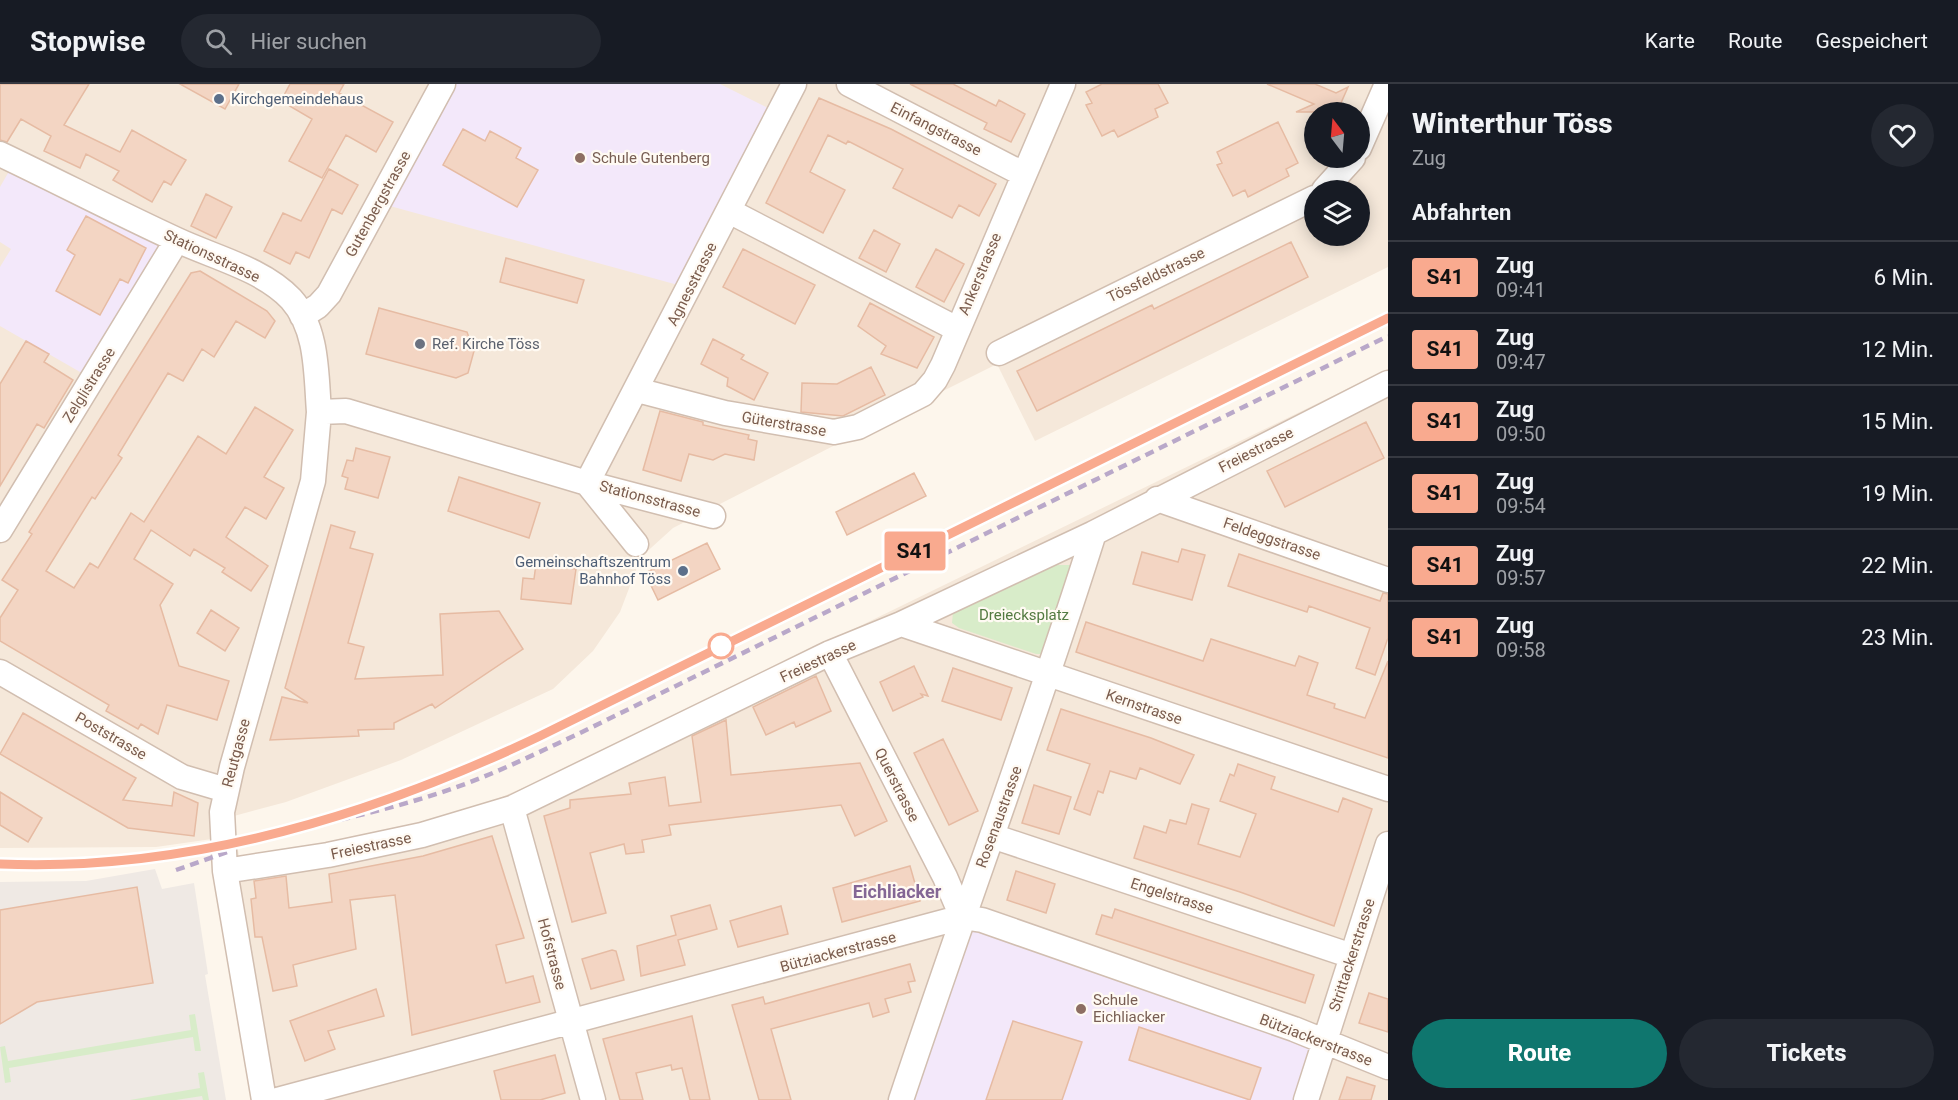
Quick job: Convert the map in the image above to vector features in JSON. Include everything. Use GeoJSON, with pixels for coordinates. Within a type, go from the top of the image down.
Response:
{"type":"FeatureCollection","features":[{"type":"Feature","properties":{"kind":"street","name":"Gutenbergstrasse"},"geometry":{"type":"LineString","coordinates":[[302,316],[318,306],[329,294],[443,84]]}},
{"type":"Feature","properties":{"kind":"street","name":"Agnesstrasse"},"geometry":{"type":"LineString","coordinates":[[587,483],[794,84]]}},
{"type":"Feature","properties":{"kind":"street","name":"Einfangstrasse"},"geometry":{"type":"LineString","coordinates":[[849,84],[1023,174]]}},
{"type":"Feature","properties":{"kind":"street","name":"Ankerstrasse"},"geometry":{"type":"LineString","coordinates":[[729,211],[957,329],[1063,84]]}},
{"type":"Feature","properties":{"kind":"street"},"geometry":{"type":"LineString","coordinates":[[1370,123],[1387,84]]}},
{"type":"Feature","properties":{"kind":"street","name":"Stationsstrasse"},"geometry":{"type":"LineString","coordinates":[[0,154],[265,280],[290,298],[311,336],[319,412],[346,411],[587,483],[712,516]]}},
{"type":"Feature","properties":{"kind":"street"},"geometry":{"type":"LineString","coordinates":[[1333,180],[1344,168]]}},
{"type":"Feature","properties":{"kind":"street","name":"Tössfeldstrasse"},"geometry":{"type":"LineString","coordinates":[[999,352],[1304,203]]}},
{"type":"Feature","properties":{"kind":"street","name":"Zelglistrasse"},"geometry":{"type":"LineString","coordinates":[[0,530],[177,240]]}},
{"type":"Feature","properties":{"kind":"street","name":"Güterstrasse"},"geometry":{"type":"LineString","coordinates":[[637,390],[725,413],[823,431],[846,431],[915,399],[930,388],[943,365],[957,329]]}},
{"type":"Feature","properties":{"kind":"street","name":"Freiestrasse"},"geometry":{"type":"LineString","coordinates":[[225,871],[328,855],[422,835],[512,808],[830,653],[901,624],[1094,533],[1388,383]]}},
{"type":"Feature","properties":{"kind":"street","name":"Reutgasse"},"geometry":{"type":"LineString","coordinates":[[264,1100],[225,871],[222,812],[226,790],[313,481],[319,412]]}},
{"type":"Feature","properties":{"kind":"street","name":"Stationsstrasse"},"geometry":{"type":"LineString","coordinates":[[587,483],[636,544]]}},
{"type":"Feature","properties":{"kind":"street","name":"Feldeggstrasse"},"geometry":{"type":"LineString","coordinates":[[1157,499],[1388,580]]}},
{"type":"Feature","properties":{"kind":"street","name":"Rosenaustrasse"},"geometry":{"type":"LineString","coordinates":[[901,1100],[962,917],[1050,675],[1094,533]]}},
{"type":"Feature","properties":{"kind":"street","name":"Kernstrasse"},"geometry":{"type":"LineString","coordinates":[[901,624],[1388,789]]}},
{"type":"Feature","properties":{"kind":"street","name":"Querstrasse"},"geometry":{"type":"LineString","coordinates":[[830,653],[945,877],[962,917]]}},
{"type":"Feature","properties":{"kind":"street","name":"Poststrasse"},"geometry":{"type":"LineString","coordinates":[[0,672],[182,777],[226,790]]}},
{"type":"Feature","properties":{"kind":"street","name":"Hofstrasse"},"geometry":{"type":"LineString","coordinates":[[512,808],[593,1100]]}},
{"type":"Feature","properties":{"kind":"street","name":"Engelstrasse"},"geometry":{"type":"LineString","coordinates":[[992,836],[1352,956]]}},
{"type":"Feature","properties":{"kind":"street","name":"Strittackerstrasse"},"geometry":{"type":"LineString","coordinates":[[1306,1100],[1388,844]]}},
{"type":"Feature","properties":{"kind":"street","name":"Bütziackerstrasse"},"geometry":{"type":"LineString","coordinates":[[276,1100],[962,917],[982,920],[1294,1029],[1388,1067]]}},
{"type":"Feature","properties":{"kind":"shaded area"},"geometry":{"type":"Polygon","coordinates":[[[0,84],[1388,84],[1388,267],[1035,441],[997,364],[673,528],[641,557],[620,612],[593,651],[553,689],[401,760],[286,802],[234,816],[212,839],[156,847],[0,848],[0,84]]]}},
{"type":"Feature","properties":{"kind":"shaded area","name":"Schule Gutenberg"},"geometry":{"type":"Polygon","coordinates":[[[443,84],[720,84],[778,113],[689,288],[379,203],[443,84]]]}},
{"type":"Feature","properties":{"kind":"shaded area"},"geometry":{"type":"Polygon","coordinates":[[[15,161],[177,240],[94,380],[0,326],[0,267],[11,249],[0,242],[0,187],[15,161]]]}},
{"type":"Feature","properties":{"kind":"shaded area"},"geometry":{"type":"Polygon","coordinates":[[[1388,369],[1388,1100],[264,1100],[225,871],[209,860],[238,850],[240,861],[266,859],[459,815],[554,775],[1388,369]]]}},
{"type":"Feature","properties":{"kind":"shaded area"},"geometry":{"type":"Polygon","coordinates":[[[155,869],[162,889],[194,883],[208,974],[205,975],[226,1100],[0,1100],[0,882],[86,881],[155,869]]]}},
{"type":"Feature","properties":{"kind":"shaded area","name":"Schule Eichliacker"},"geometry":{"type":"Polygon","coordinates":[[[962,917],[1324,1043],[1306,1100],[901,1100],[962,917]]]}},
{"type":"Feature","properties":{"kind":"green space","name":"Dreiecksplatz"},"geometry":{"type":"Polygon","coordinates":[[[1051,565],[1074,565],[1044,654],[1036,654],[959,628],[952,623],[953,612],[1051,565]]]}},
{"type":"Feature","properties":{"kind":"green space"},"geometry":{"type":"Polygon","coordinates":[[[195,1014],[201,1051],[195,1051],[193,1037],[9,1068],[11,1082],[5,1083],[0,1047],[5,1046],[8,1061],[191,1030],[189,1015],[195,1014]]]}},
{"type":"Feature","properties":{"kind":"green space"},"geometry":{"type":"Polygon","coordinates":[[[204,1072],[209,1100],[203,1100],[202,1096],[176,1100],[130,1100],[200,1088],[198,1073],[204,1072]]]}},
{"type":"Feature","properties":{"kind":"building"},"geometry":{"type":"Polygon","coordinates":[[[0,84],[89,84],[64,125],[120,152],[132,130],[186,160],[171,185],[164,181],[152,202],[113,180],[119,171],[86,154],[80,168],[44,151],[51,136],[21,119],[7,142],[0,140],[0,84]]]}},
{"type":"Feature","properties":{"kind":"building","name":"Kirchgemeindehaus"},"geometry":{"type":"Polygon","coordinates":[[[180,84],[239,84],[225,109],[180,84]]]}},
{"type":"Feature","properties":{"kind":"building"},"geometry":{"type":"Polygon","coordinates":[[[290,84],[344,84],[339,93],[393,122],[376,152],[346,135],[322,178],[289,161],[312,119],[281,101],[290,84]]]}},
{"type":"Feature","properties":{"kind":"building"},"geometry":{"type":"Polygon","coordinates":[[[910,84],[953,84],[996,106],[999,100],[1025,114],[1011,142],[984,129],[987,123],[910,84]]]}},
{"type":"Feature","properties":{"kind":"building"},"geometry":{"type":"Polygon","coordinates":[[[1102,84],[1158,84],[1168,103],[1155,109],[1158,117],[1118,137],[1114,130],[1102,136],[1086,105],[1092,103],[1086,92],[1102,84]]]}},
{"type":"Feature","properties":{"kind":"building"},"geometry":{"type":"Polygon","coordinates":[[[1267,84],[1315,84],[1336,93],[1348,87],[1341,102],[1309,102],[1267,84]]]}},
{"type":"Feature","properties":{"kind":"building"},"geometry":{"type":"Polygon","coordinates":[[[819,98],[891,129],[996,184],[979,216],[959,205],[952,218],[893,188],[903,169],[848,141],[846,144],[828,135],[810,172],[845,190],[823,233],[766,203],[819,98]]]}},
{"type":"Feature","properties":{"kind":"building"},"geometry":{"type":"Polygon","coordinates":[[[1278,122],[1298,163],[1286,169],[1289,176],[1248,197],[1245,190],[1233,196],[1217,165],[1222,163],[1217,152],[1278,122]]]}},
{"type":"Feature","properties":{"kind":"building"},"geometry":{"type":"Polygon","coordinates":[[[463,129],[485,141],[490,131],[521,148],[516,158],[538,170],[517,207],[443,165],[463,129]]]}},
{"type":"Feature","properties":{"kind":"building"},"geometry":{"type":"Polygon","coordinates":[[[329,169],[358,185],[342,214],[332,209],[309,258],[296,252],[290,264],[264,251],[283,213],[301,221],[329,169]]]}},
{"type":"Feature","properties":{"kind":"building"},"geometry":{"type":"Polygon","coordinates":[[[206,194],[232,207],[216,238],[191,226],[206,194]]]}},
{"type":"Feature","properties":{"kind":"building"},"geometry":{"type":"Polygon","coordinates":[[[86,216],[146,248],[128,283],[120,279],[100,315],[56,291],[75,255],[67,250],[86,216]]]}},
{"type":"Feature","properties":{"kind":"building"},"geometry":{"type":"Polygon","coordinates":[[[874,230],[900,244],[886,272],[859,258],[874,230]]]}},
{"type":"Feature","properties":{"kind":"building"},"geometry":{"type":"Polygon","coordinates":[[[1291,242],[1308,277],[1037,411],[1017,371],[1152,305],[1154,309],[1291,242]]]}},
{"type":"Feature","properties":{"kind":"building"},"geometry":{"type":"Polygon","coordinates":[[[743,249],[815,285],[795,324],[723,287],[743,249]]]}},
{"type":"Feature","properties":{"kind":"building"},"geometry":{"type":"Polygon","coordinates":[[[936,249],[964,264],[944,302],[916,287],[936,249]]]}},
{"type":"Feature","properties":{"kind":"building"},"geometry":{"type":"Polygon","coordinates":[[[506,258],[584,280],[577,303],[500,282],[506,258]]]}},
{"type":"Feature","properties":{"kind":"building"},"geometry":{"type":"Polygon","coordinates":[[[200,271],[267,311],[275,321],[265,338],[236,321],[214,357],[202,349],[183,381],[168,373],[118,455],[122,458],[95,499],[92,497],[46,571],[74,588],[90,563],[98,568],[131,513],[144,522],[198,436],[226,454],[255,407],[293,430],[264,477],[284,488],[266,519],[245,507],[226,537],[268,566],[251,591],[222,572],[225,568],[194,549],[190,556],[151,530],[134,559],[173,584],[160,605],[179,666],[229,681],[217,720],[167,705],[158,734],[141,724],[138,729],[106,711],[109,705],[0,641],[0,618],[18,590],[2,580],[32,534],[29,532],[191,273],[200,271]]]}},
{"type":"Feature","properties":{"kind":"building"},"geometry":{"type":"Polygon","coordinates":[[[870,303],[934,337],[917,368],[881,354],[886,346],[858,326],[870,303]]]}},
{"type":"Feature","properties":{"kind":"building","name":"Ref. Kirche Töss"},"geometry":{"type":"Polygon","coordinates":[[[379,308],[467,332],[474,351],[468,373],[456,378],[366,354],[379,308]]]}},
{"type":"Feature","properties":{"kind":"building"},"geometry":{"type":"Polygon","coordinates":[[[713,339],[744,355],[741,359],[768,373],[754,400],[727,386],[728,378],[701,364],[713,339]]]}},
{"type":"Feature","properties":{"kind":"building"},"geometry":{"type":"Polygon","coordinates":[[[26,341],[49,354],[44,362],[73,380],[44,428],[37,424],[0,486],[0,384],[26,341]]]}},
{"type":"Feature","properties":{"kind":"building"},"geometry":{"type":"Polygon","coordinates":[[[871,367],[885,395],[843,416],[801,412],[802,383],[837,384],[871,367]]]}},
{"type":"Feature","properties":{"kind":"building"},"geometry":{"type":"Polygon","coordinates":[[[660,411],[703,422],[703,425],[749,435],[748,439],[757,441],[754,460],[725,454],[713,460],[689,454],[681,481],[643,470],[660,411]]]}},
{"type":"Feature","properties":{"kind":"building"},"geometry":{"type":"Polygon","coordinates":[[[1366,422],[1384,458],[1285,507],[1267,471],[1366,422]]]}},
{"type":"Feature","properties":{"kind":"building"},"geometry":{"type":"Polygon","coordinates":[[[356,448],[390,457],[378,498],[345,489],[348,478],[342,476],[347,460],[353,461],[356,448]]]}},
{"type":"Feature","properties":{"kind":"building"},"geometry":{"type":"Polygon","coordinates":[[[914,473],[926,496],[847,535],[836,512],[914,473]]]}},
{"type":"Feature","properties":{"kind":"building"},"geometry":{"type":"Polygon","coordinates":[[[459,477],[540,503],[529,538],[448,511],[459,477]]]}},
{"type":"Feature","properties":{"kind":"building"},"geometry":{"type":"Polygon","coordinates":[[[331,525],[355,532],[350,548],[373,554],[348,643],[364,647],[355,679],[443,675],[440,614],[499,611],[523,649],[435,708],[432,704],[394,723],[394,729],[358,730],[359,736],[270,740],[282,697],[308,703],[285,688],[331,525]]]}},
{"type":"Feature","properties":{"kind":"building","name":"Gemeinschaftszentrum Bahnhof Töss"},"geometry":{"type":"Polygon","coordinates":[[[707,543],[720,569],[658,600],[645,573],[707,543]]]}},
{"type":"Feature","properties":{"kind":"building"},"geometry":{"type":"Polygon","coordinates":[[[1182,549],[1205,555],[1192,600],[1133,584],[1142,552],[1178,562],[1182,549]]]}},
{"type":"Feature","properties":{"kind":"building"},"geometry":{"type":"Polygon","coordinates":[[[1239,554],[1380,601],[1383,593],[1388,594],[1388,638],[1375,675],[1356,668],[1370,628],[1309,606],[1307,612],[1228,586],[1239,554]]]}},
{"type":"Feature","properties":{"kind":"building"},"geometry":{"type":"Polygon","coordinates":[[[536,564],[576,569],[571,604],[521,599],[523,578],[534,579],[536,564]]]}},
{"type":"Feature","properties":{"kind":"building"},"geometry":{"type":"Polygon","coordinates":[[[211,610],[239,628],[225,651],[197,633],[211,610]]]}},
{"type":"Feature","properties":{"kind":"building"},"geometry":{"type":"Polygon","coordinates":[[[1086,622],[1203,661],[1211,639],[1295,666],[1299,656],[1318,663],[1307,695],[1335,704],[1334,708],[1365,718],[1388,661],[1388,758],[1076,652],[1086,622]]]}},
{"type":"Feature","properties":{"kind":"building"},"geometry":{"type":"Polygon","coordinates":[[[914,666],[928,696],[921,694],[923,697],[893,711],[880,682],[914,666]]]}},
{"type":"Feature","properties":{"kind":"building"},"geometry":{"type":"Polygon","coordinates":[[[953,668],[1012,688],[1001,720],[942,701],[953,668]]]}},
{"type":"Feature","properties":{"kind":"building"},"geometry":{"type":"Polygon","coordinates":[[[816,676],[831,711],[796,727],[794,722],[766,735],[753,707],[816,676]]]}},
{"type":"Feature","properties":{"kind":"building"},"geometry":{"type":"Polygon","coordinates":[[[1061,709],[1151,738],[1194,755],[1180,784],[1140,768],[1136,779],[1110,771],[1103,793],[1098,791],[1090,815],[1074,809],[1090,764],[1047,750],[1061,709]]]}},
{"type":"Feature","properties":{"kind":"building"},"geometry":{"type":"Polygon","coordinates":[[[23,713],[136,778],[123,800],[172,806],[174,792],[198,803],[194,836],[128,828],[0,754],[23,713]]]}},
{"type":"Feature","properties":{"kind":"building"},"geometry":{"type":"Polygon","coordinates":[[[726,720],[731,775],[860,763],[887,821],[855,836],[841,805],[669,825],[671,835],[642,840],[644,852],[626,854],[624,844],[590,853],[606,913],[572,922],[544,816],[570,808],[570,800],[631,794],[629,783],[665,777],[669,806],[701,802],[692,736],[726,720]]]}},
{"type":"Feature","properties":{"kind":"building"},"geometry":{"type":"Polygon","coordinates":[[[943,739],[978,811],[949,825],[914,753],[943,739]]]}},
{"type":"Feature","properties":{"kind":"building"},"geometry":{"type":"Polygon","coordinates":[[[1238,764],[1275,777],[1271,789],[1338,812],[1343,798],[1372,809],[1334,926],[1240,892],[1134,858],[1144,826],[1166,833],[1170,820],[1186,824],[1192,804],[1209,809],[1198,844],[1240,857],[1256,814],[1220,801],[1230,774],[1234,776],[1238,764]]]}},
{"type":"Feature","properties":{"kind":"building"},"geometry":{"type":"Polygon","coordinates":[[[1034,785],[1071,797],[1059,834],[1022,823],[1034,785]]]}},
{"type":"Feature","properties":{"kind":"building"},"geometry":{"type":"Polygon","coordinates":[[[0,792],[42,818],[28,842],[0,825],[0,792]]]}},
{"type":"Feature","properties":{"kind":"building"},"geometry":{"type":"Polygon","coordinates":[[[492,836],[524,938],[496,945],[506,983],[533,976],[540,1002],[412,1035],[395,895],[350,900],[356,949],[293,965],[297,986],[273,991],[262,937],[255,937],[251,899],[256,898],[254,881],[286,876],[289,908],[332,902],[329,874],[423,856],[492,836]]]}},
{"type":"Feature","properties":{"kind":"building"},"geometry":{"type":"Polygon","coordinates":[[[910,866],[920,901],[842,922],[833,888],[910,866]]]}},
{"type":"Feature","properties":{"kind":"building"},"geometry":{"type":"Polygon","coordinates":[[[1016,871],[1055,884],[1046,913],[1007,900],[1016,871]]]}},
{"type":"Feature","properties":{"kind":"building"},"geometry":{"type":"Polygon","coordinates":[[[137,887],[153,983],[37,1002],[0,1024],[0,910],[137,887]]]}},
{"type":"Feature","properties":{"kind":"building"},"geometry":{"type":"Polygon","coordinates":[[[710,905],[717,929],[678,940],[685,965],[641,976],[637,946],[676,935],[671,916],[710,905]]]}},
{"type":"Feature","properties":{"kind":"building"},"geometry":{"type":"Polygon","coordinates":[[[781,906],[788,934],[738,947],[730,921],[781,906]]]}},
{"type":"Feature","properties":{"kind":"building"},"geometry":{"type":"Polygon","coordinates":[[[1115,909],[1314,975],[1305,1003],[1096,934],[1102,915],[1112,918],[1115,909]]]}},
{"type":"Feature","properties":{"kind":"building"},"geometry":{"type":"Polygon","coordinates":[[[612,950],[616,951],[624,980],[591,989],[582,959],[612,950]]]}},
{"type":"Feature","properties":{"kind":"building"},"geometry":{"type":"Polygon","coordinates":[[[910,964],[915,981],[908,982],[911,992],[885,999],[889,1012],[873,1017],[869,1003],[771,1029],[791,1100],[759,1100],[732,1005],[763,997],[765,1004],[910,964]]]}},
{"type":"Feature","properties":{"kind":"building"},"geometry":{"type":"Polygon","coordinates":[[[376,989],[384,1016],[328,1031],[335,1049],[305,1061],[290,1021],[376,989]]]}},
{"type":"Feature","properties":{"kind":"building"},"geometry":{"type":"Polygon","coordinates":[[[1369,993],[1388,999],[1388,1032],[1359,1023],[1369,993]]]}},
{"type":"Feature","properties":{"kind":"building"},"geometry":{"type":"Polygon","coordinates":[[[692,1016],[710,1100],[690,1100],[682,1068],[672,1070],[671,1065],[636,1073],[643,1100],[620,1100],[603,1039],[692,1016]]]}},
{"type":"Feature","properties":{"kind":"building"},"geometry":{"type":"Polygon","coordinates":[[[1013,1021],[1082,1042],[1062,1100],[986,1100],[1013,1021]]]}},
{"type":"Feature","properties":{"kind":"building"},"geometry":{"type":"Polygon","coordinates":[[[1139,1027],[1261,1068],[1250,1100],[1129,1060],[1139,1027]]]}},
{"type":"Feature","properties":{"kind":"building"},"geometry":{"type":"Polygon","coordinates":[[[555,1055],[565,1093],[540,1100],[501,1100],[494,1071],[555,1055]]]}},
{"type":"Feature","properties":{"kind":"building"},"geometry":{"type":"Polygon","coordinates":[[[1347,1077],[1375,1086],[1371,1100],[1339,1100],[1347,1077]]]}},
{"type":"Feature","properties":{"kind":"railway"},"geometry":{"type":"LineString","coordinates":[[349,811],[514,748],[1388,318]]}},
{"type":"Feature","properties":{"kind":"railway"},"geometry":{"type":"LineString","coordinates":[[0,864],[71,864],[171,854],[364,814],[470,782],[578,734],[1388,336]]}},
{"type":"Feature","properties":{"kind":"railway"},"geometry":{"type":"LineString","coordinates":[[176,870],[230,851]]}},
{"type":"Feature","properties":{"kind":"train","name":"S41"},"geometry":{"type":"LineString","coordinates":[[0,864],[54,866],[108,864],[223,846],[289,831],[492,758],[1388,318]]}},
{"type":"Feature","properties":{"kind":"place","name":"Kirchgemeindehaus"},"geometry":{"type":"Point","coordinates":[219,99]}},
{"type":"Feature","properties":{"kind":"place","name":"Schule Gutenberg"},"geometry":{"type":"Point","coordinates":[580,158]}},
{"type":"Feature","properties":{"kind":"place","name":"Ref. Kirche Töss"},"geometry":{"type":"Point","coordinates":[420,344]}},
{"type":"Feature","properties":{"kind":"place","name":"Gemeinschaftszentrum Bahnhof Töss"},"geometry":{"type":"Point","coordinates":[683,571]}},
{"type":"Feature","properties":{"kind":"place","name":"Schule Eichliacker"},"geometry":{"type":"Point","coordinates":[1081,1009]}},
{"type":"Feature","properties":{"kind":"district","name":"Eichliacker"},"geometry":{"type":"Point","coordinates":[897,891]}}]}
